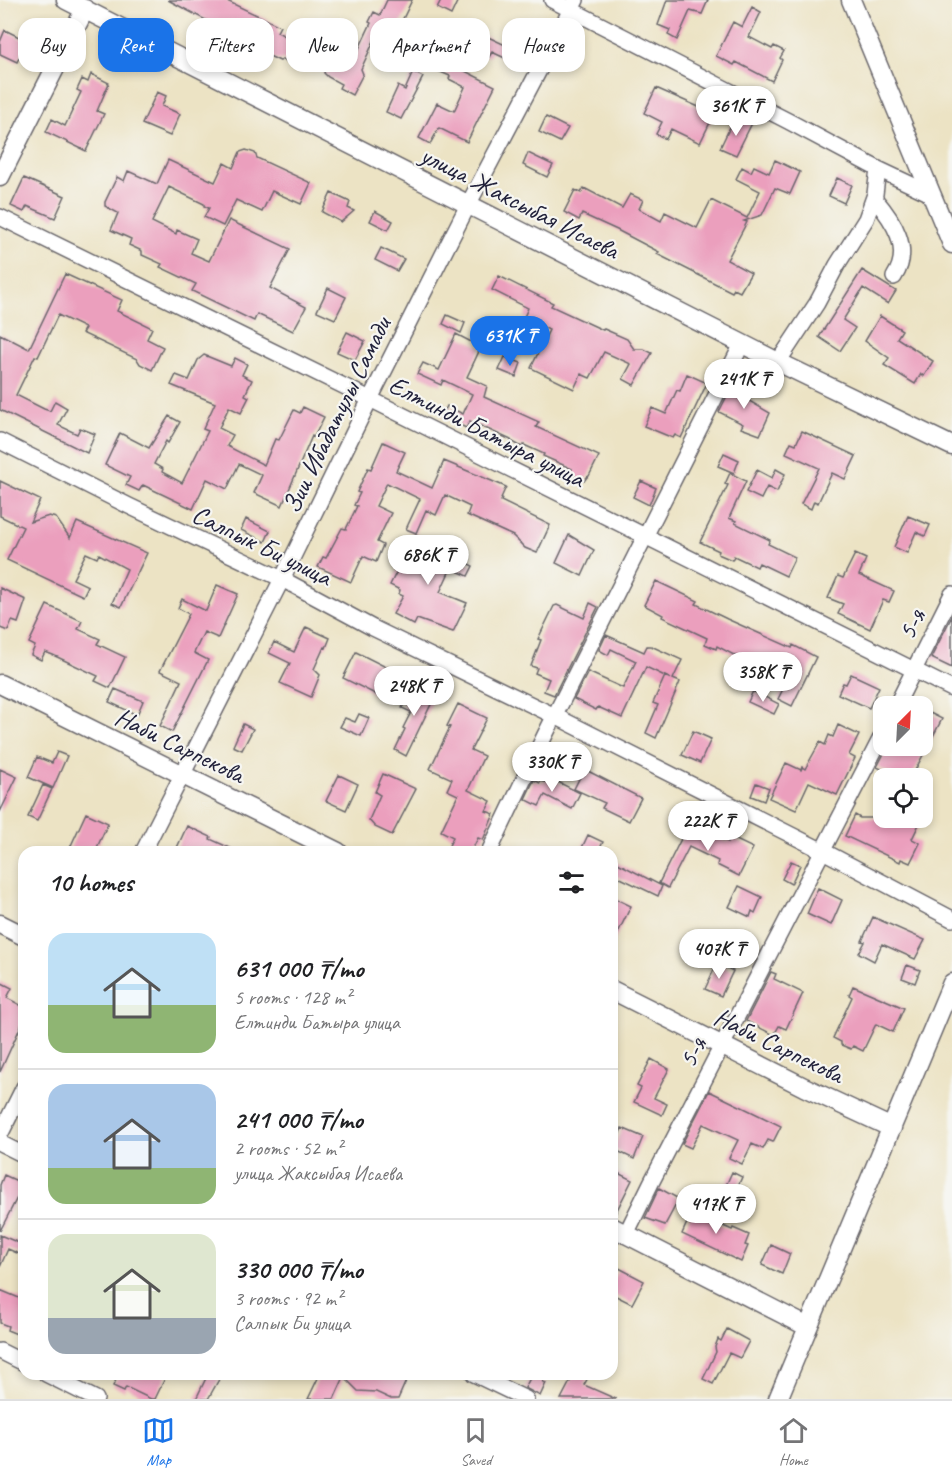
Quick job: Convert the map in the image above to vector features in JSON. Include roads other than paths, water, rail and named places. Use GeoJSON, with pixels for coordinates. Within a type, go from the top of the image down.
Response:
{"type":"FeatureCollection","features":[{"type":"Feature","properties":{"kind":"street","name":"улица Жаксыбая Исаева"},"geometry":{"type":"LineString","coordinates":[[66,0],[87,5],[468,205],[778,362],[952,446]]}},
{"type":"Feature","properties":{"kind":"street"},"geometry":{"type":"LineString","coordinates":[[552,0],[573,5],[878,169],[931,194]]}},
{"type":"Feature","properties":{"kind":"street"},"geometry":{"type":"LineString","coordinates":[[851,0],[952,244]]}},
{"type":"Feature","properties":{"kind":"street"},"geometry":{"type":"LineString","coordinates":[[0,177],[87,5]]}},
{"type":"Feature","properties":{"kind":"street","name":"Зии Ибадатулы Самади"},"geometry":{"type":"LineString","coordinates":[[146,846],[468,205],[573,5]]}},
{"type":"Feature","properties":{"kind":"street"},"geometry":{"type":"LineString","coordinates":[[778,362],[817,303],[837,265],[866,219],[874,198],[878,169]]}},
{"type":"Feature","properties":{"kind":"street"},"geometry":{"type":"LineString","coordinates":[[874,198],[887,216],[901,246],[903,254],[901,267],[894,277]]}},
{"type":"Feature","properties":{"kind":"street","name":"Елтинди Батыра улица"},"geometry":{"type":"LineString","coordinates":[[0,217],[952,689]]}},
{"type":"Feature","properties":{"kind":"street"},"geometry":{"type":"LineString","coordinates":[[492,846],[742,344]]}},
{"type":"Feature","properties":{"kind":"street","name":"Салпык Би улица"},"geometry":{"type":"LineString","coordinates":[[0,441],[282,579],[373,628],[555,716],[823,851],[952,919]]}},
{"type":"Feature","properties":{"kind":"street","name":"5-я"},"geometry":{"type":"LineString","coordinates":[[901,696],[952,594]]}},
{"type":"Feature","properties":{"kind":"street","name":"Наби Сарпекова"},"geometry":{"type":"LineString","coordinates":[[0,684],[326,846]]}},
{"type":"Feature","properties":{"kind":"street","name":"5-я"},"geometry":{"type":"LineString","coordinates":[[619,1231],[722,1045],[873,753]]}},
{"type":"Feature","properties":{"kind":"street"},"geometry":{"type":"LineString","coordinates":[[0,924],[18,933]]}},
{"type":"Feature","properties":{"kind":"street"},"geometry":{"type":"LineString","coordinates":[[778,1399],[952,983]]}},
{"type":"Feature","properties":{"kind":"street","name":"Наби Сарпекова"},"geometry":{"type":"LineString","coordinates":[[618,993],[804,1087],[892,1128]]}},
{"type":"Feature","properties":{"kind":"street"},"geometry":{"type":"LineString","coordinates":[[0,1135],[18,1099]]}},
{"type":"Feature","properties":{"kind":"street"},"geometry":{"type":"LineString","coordinates":[[0,1143],[18,1152]]}},
{"type":"Feature","properties":{"kind":"street"},"geometry":{"type":"LineString","coordinates":[[619,1231],[808,1327]]}},
{"type":"Feature","properties":{"kind":"street"},"geometry":{"type":"LineString","coordinates":[[0,1351],[18,1360]]}},
{"type":"Feature","properties":{"kind":"street"},"geometry":{"type":"LineString","coordinates":[[58,1380],[96,1399]]}},
{"type":"Feature","properties":{"kind":"street"},"geometry":{"type":"LineString","coordinates":[[488,1380],[526,1399]]}}]}
